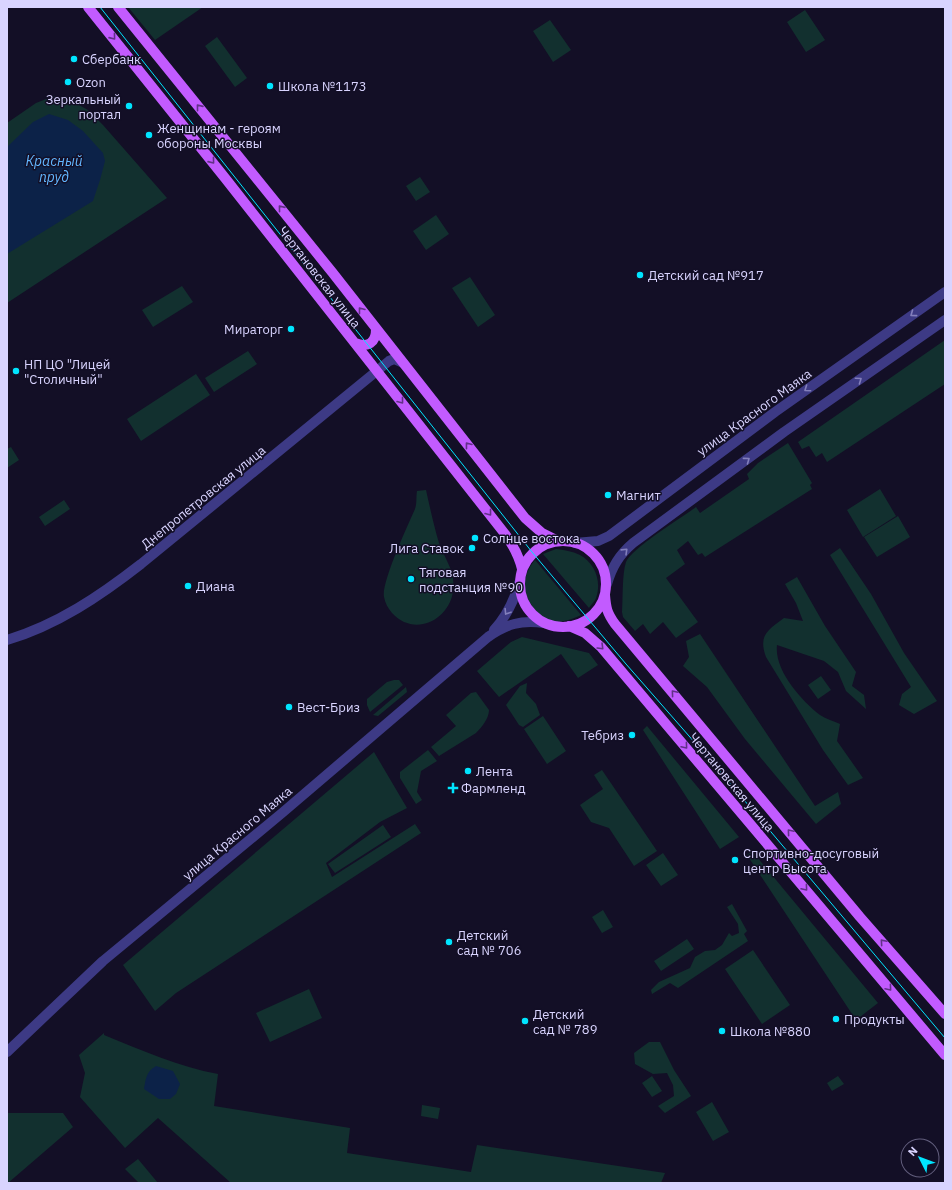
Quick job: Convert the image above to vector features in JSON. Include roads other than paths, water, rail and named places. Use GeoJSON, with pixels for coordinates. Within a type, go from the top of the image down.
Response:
{"type":"FeatureCollection","features":[{"type":"Feature","properties":{"kind":"main road","name":"Чертановская улица"},"geometry":{"type":"LineString","coordinates":[[88,7],[221,172],[505,534],[516,552],[522,569]]}},
{"type":"Feature","properties":{"kind":"main road","name":"Чертановская улица"},"geometry":{"type":"LineString","coordinates":[[118,7],[376,329],[525,518],[542,533],[558,541],[575,543],[585,548],[599,562],[604,571],[607,584],[605,595],[601,604],[583,622],[569,626]]}},
{"type":"Feature","properties":{"kind":"main road"},"geometry":{"type":"LineString","coordinates":[[355,344],[362,346],[373,341],[376,335],[376,329]]}},
{"type":"Feature","properties":{"kind":"main road","name":"Чертановская улица"},"geometry":{"type":"LineString","coordinates":[[558,541],[536,549],[527,559],[522,569],[519,583],[521,595],[526,607],[534,616],[544,623],[569,626],[586,633],[601,647],[945,1055]]}},
{"type":"Feature","properties":{"kind":"main road","name":"Чертановская улица"},"geometry":{"type":"LineString","coordinates":[[605,595],[606,608],[615,624],[850,905],[945,1014]]}},
{"type":"Feature","properties":{"kind":"street","name":"улица Красного Маяка"},"geometry":{"type":"LineString","coordinates":[[575,543],[598,541],[610,536],[775,412],[945,292]]}},
{"type":"Feature","properties":{"kind":"street"},"geometry":{"type":"LineString","coordinates":[[607,584],[616,560],[624,551],[784,432],[945,320]]}},
{"type":"Feature","properties":{"kind":"street","name":"Днепропетровская улица"},"geometry":{"type":"LineString","coordinates":[[7,640],[43,627],[73,612],[121,580],[389,361],[394,359],[403,363]]}},
{"type":"Feature","properties":{"kind":"street","name":"улица Красного Маяка"},"geometry":{"type":"LineString","coordinates":[[488,637],[503,619],[513,603],[519,583]]}},
{"type":"Feature","properties":{"kind":"street","name":"улица Красного Маяка"},"geometry":{"type":"LineString","coordinates":[[7,1052],[103,961],[282,813],[488,637],[502,628],[517,622],[532,621],[544,623]]}},
{"type":"Feature","properties":{"kind":"water","name":"Красный пруд"},"geometry":{"type":"Polygon","coordinates":[[[49,114],[68,120],[83,131],[103,153],[105,161],[100,180],[93,201],[7,254],[7,147],[33,122],[49,114]]]}},
{"type":"Feature","properties":{"kind":"water"},"geometry":{"type":"Polygon","coordinates":[[[156,1066],[173,1071],[180,1084],[176,1094],[170,1099],[159,1099],[144,1089],[148,1073],[156,1066]]]}},
{"type":"Feature","properties":{"kind":"tram line"},"geometry":{"type":"LineString","coordinates":[[100,7],[532,552],[945,1038]]}},
{"type":"Feature","properties":{"kind":"place","name":"Сбербанк"},"geometry":{"type":"Point","coordinates":[74,59]}},
{"type":"Feature","properties":{"kind":"place","name":"Ozon"},"geometry":{"type":"Point","coordinates":[68,82]}},
{"type":"Feature","properties":{"kind":"place","name":"Школа №1173"},"geometry":{"type":"Point","coordinates":[270,86]}},
{"type":"Feature","properties":{"kind":"place","name":"Зеркальный портал"},"geometry":{"type":"Point","coordinates":[129,106]}},
{"type":"Feature","properties":{"kind":"place","name":"Женщинам - героям обороны Москвы"},"geometry":{"type":"Point","coordinates":[149,135]}},
{"type":"Feature","properties":{"kind":"place","name":"Детский сад №917"},"geometry":{"type":"Point","coordinates":[640,275]}},
{"type":"Feature","properties":{"kind":"place","name":"Мираторг"},"geometry":{"type":"Point","coordinates":[291,329]}},
{"type":"Feature","properties":{"kind":"place","name":"НП ЦО \"Лицей \"Столичный\""},"geometry":{"type":"Point","coordinates":[16,371]}},
{"type":"Feature","properties":{"kind":"place","name":"Магнит"},"geometry":{"type":"Point","coordinates":[608,495]}},
{"type":"Feature","properties":{"kind":"place","name":"Солнце востока"},"geometry":{"type":"Point","coordinates":[475,538]}},
{"type":"Feature","properties":{"kind":"place","name":"Лига Ставок"},"geometry":{"type":"Point","coordinates":[472,548]}},
{"type":"Feature","properties":{"kind":"place","name":"Тяговая подстанция №90"},"geometry":{"type":"Point","coordinates":[411,579]}},
{"type":"Feature","properties":{"kind":"place","name":"Диана"},"geometry":{"type":"Point","coordinates":[188,586]}},
{"type":"Feature","properties":{"kind":"place","name":"Вест-Бриз"},"geometry":{"type":"Point","coordinates":[289,707]}},
{"type":"Feature","properties":{"kind":"place","name":"Тебриз"},"geometry":{"type":"Point","coordinates":[632,735]}},
{"type":"Feature","properties":{"kind":"place","name":"Лента"},"geometry":{"type":"Point","coordinates":[468,771]}},
{"type":"Feature","properties":{"kind":"place","name":"Фармленд"},"geometry":{"type":"Point","coordinates":[453,788]}},
{"type":"Feature","properties":{"kind":"place","name":"Спортивно-досуговый центр Высота"},"geometry":{"type":"Point","coordinates":[735,860]}},
{"type":"Feature","properties":{"kind":"place","name":"Детский сад № 706"},"geometry":{"type":"Point","coordinates":[449,942]}},
{"type":"Feature","properties":{"kind":"place","name":"Продукты"},"geometry":{"type":"Point","coordinates":[836,1019]}},
{"type":"Feature","properties":{"kind":"place","name":"Детский сад № 789"},"geometry":{"type":"Point","coordinates":[525,1021]}},
{"type":"Feature","properties":{"kind":"place","name":"Школа №880"},"geometry":{"type":"Point","coordinates":[722,1031]}}]}
